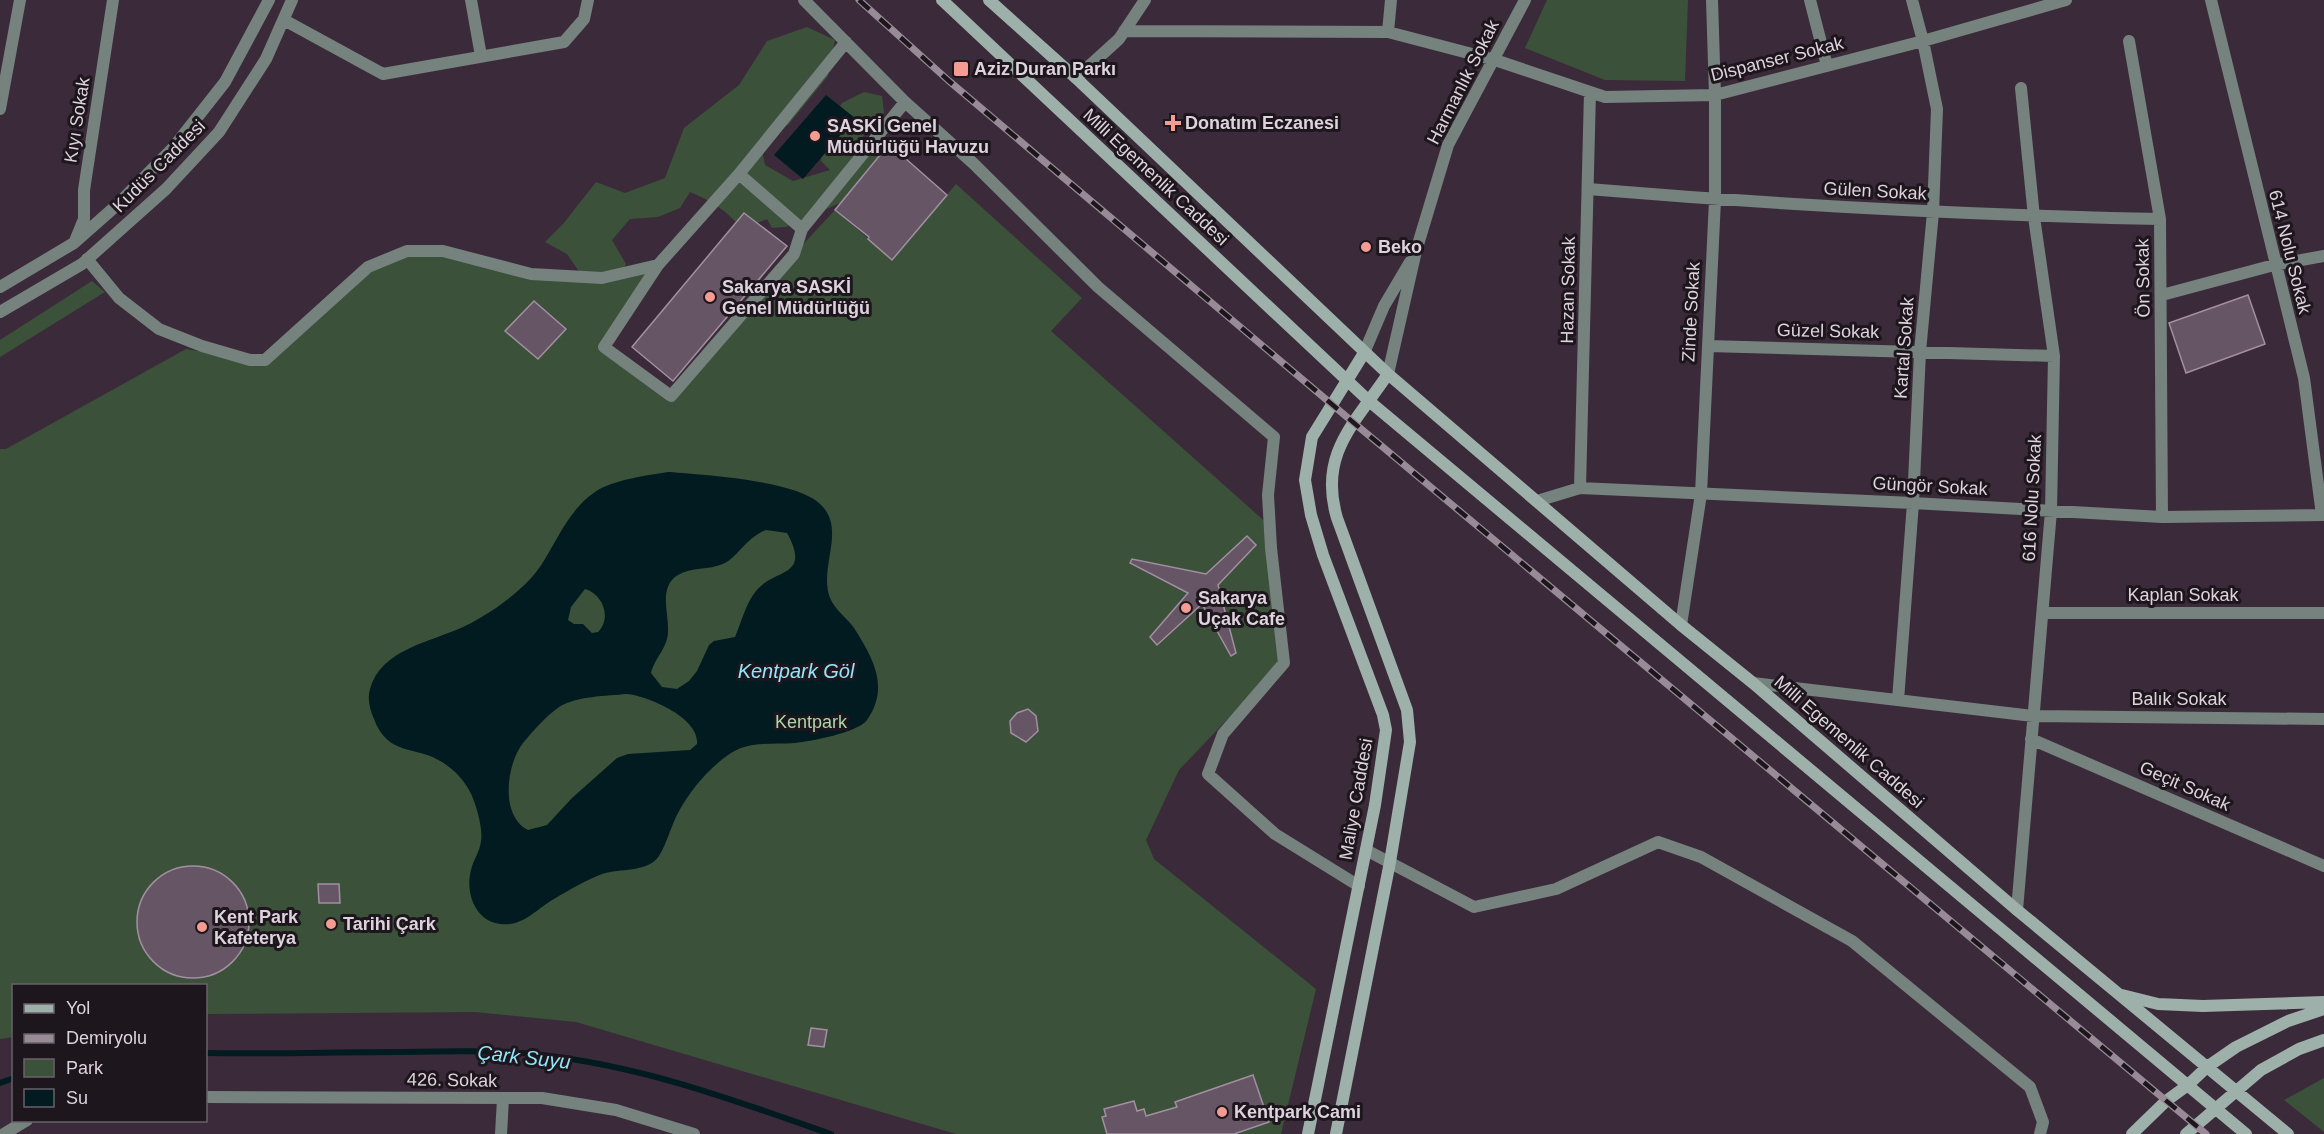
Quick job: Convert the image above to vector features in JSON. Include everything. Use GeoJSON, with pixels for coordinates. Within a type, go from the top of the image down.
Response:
{"type":"FeatureCollection","features":[{"type":"Feature","properties":{"kind":"main road","name":"Milli Egemenlik Caddesi"},"geometry":{"type":"LineString","coordinates":[[942,0],[1370,401]]}},
{"type":"Feature","properties":{"kind":"main road","name":"Milli Egemenlik Caddesi"},"geometry":{"type":"LineString","coordinates":[[989,0],[1076,78],[1388,374],[1681,625],[1753,683],[2016,910],[2288,1134]]}},
{"type":"Feature","properties":{"kind":"main road","name":"Maliye Caddesi"},"geometry":{"type":"LineString","coordinates":[[1308,1134],[1375,806],[1386,730],[1383,715],[1354,632],[1323,555],[1311,515],[1305,480],[1312,437],[1364,353]]}},
{"type":"Feature","properties":{"kind":"main road"},"geometry":{"type":"LineString","coordinates":[[1336,1134],[1390,861],[1410,742],[1410,726],[1407,710],[1337,518],[1332,502],[1331,482],[1336,455],[1343,436],[1388,374]]}},
{"type":"Feature","properties":{"kind":"main road"},"geometry":{"type":"LineString","coordinates":[[1370,401],[2246,1134]]}},
{"type":"Feature","properties":{"kind":"main road"},"geometry":{"type":"LineString","coordinates":[[2120,995],[2158,1004],[2203,1006],[2324,1002]]}},
{"type":"Feature","properties":{"kind":"main road"},"geometry":{"type":"LineString","coordinates":[[2132,1134],[2166,1101],[2207,1067],[2236,1047],[2288,1021],[2324,1009]]}},
{"type":"Feature","properties":{"kind":"main road"},"geometry":{"type":"LineString","coordinates":[[2186,1134],[2261,1070],[2299,1049],[2324,1040]]}},
{"type":"Feature","properties":{"kind":"street"},"geometry":{"type":"LineString","coordinates":[[0,109],[20,0]]}},
{"type":"Feature","properties":{"kind":"street","name":"Kıyı Sokak"},"geometry":{"type":"LineString","coordinates":[[74,243],[84,219],[84,190],[113,0]]}},
{"type":"Feature","properties":{"kind":"street","name":"Kudüs Caddesi"},"geometry":{"type":"LineString","coordinates":[[0,287],[74,243],[117,205],[173,148],[225,82],[269,0]]}},
{"type":"Feature","properties":{"kind":"street","name":"Kudüs Caddesi"},"geometry":{"type":"LineString","coordinates":[[0,312],[87,259],[166,189],[219,132],[266,59],[292,0]]}},
{"type":"Feature","properties":{"kind":"street"},"geometry":{"type":"LineString","coordinates":[[471,0],[481,56]]}},
{"type":"Feature","properties":{"kind":"street"},"geometry":{"type":"LineString","coordinates":[[284,20],[383,74],[564,42],[584,19],[588,0]]}},
{"type":"Feature","properties":{"kind":"street"},"geometry":{"type":"LineString","coordinates":[[804,0],[905,102],[974,165],[1098,287],[1274,437],[1269,495],[1270,537],[1284,663],[1223,734],[1208,774],[1275,834],[1359,886]]}},
{"type":"Feature","properties":{"kind":"street"},"geometry":{"type":"LineString","coordinates":[[1076,78],[1124,32],[1145,0]]}},
{"type":"Feature","properties":{"kind":"street"},"geometry":{"type":"LineString","coordinates":[[1388,32],[1391,0]]}},
{"type":"Feature","properties":{"kind":"street","name":"Harmanlık Sokak"},"geometry":{"type":"LineString","coordinates":[[1388,374],[1416,250],[1448,145],[1525,0]]}},
{"type":"Feature","properties":{"kind":"street","name":"Zinde Sokak"},"geometry":{"type":"LineString","coordinates":[[1681,625],[1701,494],[1715,200],[1712,0]]}},
{"type":"Feature","properties":{"kind":"street"},"geometry":{"type":"LineString","coordinates":[[1810,0],[1827,66]]}},
{"type":"Feature","properties":{"kind":"street","name":"Kartal Sokak"},"geometry":{"type":"LineString","coordinates":[[1898,700],[1913,503],[1920,351],[1933,212],[1937,109],[1912,0]]}},
{"type":"Feature","properties":{"kind":"street","name":"Dispanser Sokak"},"geometry":{"type":"LineString","coordinates":[[1124,32],[1388,32],[1495,60],[1605,97],[1715,95],[1923,41],[2026,6],[2066,0]]}},
{"type":"Feature","properties":{"kind":"street","name":"614 Nolu Sokak"},"geometry":{"type":"LineString","coordinates":[[2211,0],[2274,265],[2304,378],[2323,515]]}},
{"type":"Feature","properties":{"kind":"street","name":"Ön Sokak"},"geometry":{"type":"LineString","coordinates":[[2129,40],[2160,219],[2163,517]]}},
{"type":"Feature","properties":{"kind":"street"},"geometry":{"type":"LineString","coordinates":[[846,42],[739,174],[658,265],[604,347],[671,396],[794,254],[802,229],[905,102]]}},
{"type":"Feature","properties":{"kind":"street","name":"616 Nolu Sokak"},"geometry":{"type":"LineString","coordinates":[[2016,910],[2051,511],[2054,356],[2034,217],[2021,88]]}},
{"type":"Feature","properties":{"kind":"street","name":"Hazan Sokak"},"geometry":{"type":"LineString","coordinates":[[1580,488],[1590,92]]}},
{"type":"Feature","properties":{"kind":"street"},"geometry":{"type":"LineString","coordinates":[[739,174],[802,229]]}},
{"type":"Feature","properties":{"kind":"street","name":"Gülen Sokak"},"geometry":{"type":"LineString","coordinates":[[1588,189],[1715,200],[1933,212],[2034,217],[2160,219]]}},
{"type":"Feature","properties":{"kind":"street","name":"Harmanlık Sokak"},"geometry":{"type":"LineString","coordinates":[[1364,353],[1384,306],[1416,250]]}},
{"type":"Feature","properties":{"kind":"street"},"geometry":{"type":"LineString","coordinates":[[87,259],[119,298],[159,329],[202,346],[249,360],[265,360],[368,267],[407,251],[443,251],[531,274],[554,276],[602,278],[658,265]]}},
{"type":"Feature","properties":{"kind":"street"},"geometry":{"type":"LineString","coordinates":[[2162,295],[2274,265],[2324,256]]}},
{"type":"Feature","properties":{"kind":"street","name":"Güzel Sokak"},"geometry":{"type":"LineString","coordinates":[[1708,346],[2054,356]]}},
{"type":"Feature","properties":{"kind":"street","name":"Güngör Sokak"},"geometry":{"type":"LineString","coordinates":[[1537,501],[1580,488],[2163,517],[2323,515]]}},
{"type":"Feature","properties":{"kind":"street","name":"Kaplan Sokak"},"geometry":{"type":"LineString","coordinates":[[2043,613],[2324,613]]}},
{"type":"Feature","properties":{"kind":"street"},"geometry":{"type":"LineString","coordinates":[[1753,683],[2034,716]]}},
{"type":"Feature","properties":{"kind":"street","name":"Balık Sokak"},"geometry":{"type":"LineString","coordinates":[[2034,716],[2324,718]]}},
{"type":"Feature","properties":{"kind":"street","name":"Geçit Sokak"},"geometry":{"type":"LineString","coordinates":[[2031,739],[2324,866]]}},
{"type":"Feature","properties":{"kind":"street"},"geometry":{"type":"LineString","coordinates":[[1366,850],[1474,907],[1556,889],[1658,842],[1701,857],[1852,941],[2004,1065],[2030,1087],[2043,1122],[2040,1134]]}},
{"type":"Feature","properties":{"kind":"street","name":"426. Sokak"},"geometry":{"type":"LineString","coordinates":[[207,1097],[542,1098],[616,1110],[694,1134]]}},
{"type":"Feature","properties":{"kind":"street"},"geometry":{"type":"LineString","coordinates":[[501,1134],[503,1099]]}},
{"type":"Feature","properties":{"kind":"street"},"geometry":{"type":"LineString","coordinates":[[5,1134],[24,1122]]}},
{"type":"Feature","properties":{"kind":"green space"},"geometry":{"type":"Polygon","coordinates":[[[1547,0],[1688,0],[1685,81],[1605,80],[1525,48],[1547,0]]]}},
{"type":"Feature","properties":{"kind":"green space","name":"Kentpark"},"geometry":{"type":"Polygon","coordinates":[[[807,27],[835,40],[828,76],[788,125],[760,139],[765,165],[793,181],[830,170],[821,161],[823,133],[842,103],[864,92],[882,96],[884,113],[858,142],[862,145],[884,141],[879,155],[851,198],[786,227],[772,228],[767,219],[742,229],[718,207],[690,192],[680,208],[658,217],[630,219],[612,240],[626,264],[621,274],[658,265],[604,347],[671,396],[835,210],[892,259],[956,184],[1082,298],[1051,331],[1270,526],[1284,660],[1179,770],[1146,840],[1154,859],[1316,989],[1281,1134],[956,1134],[576,1022],[475,1012],[207,1014],[207,984],[12,984],[12,1037],[0,1039],[0,449],[6,449],[186,349],[249,360],[265,360],[368,267],[407,251],[443,251],[531,274],[580,273],[567,254],[545,242],[563,224],[596,182],[625,193],[665,178],[684,128],[739,85],[767,41],[807,27]]]}},
{"type":"Feature","properties":{"kind":"green space"},"geometry":{"type":"Polygon","coordinates":[[[92,281],[105,292],[0,357],[0,340],[92,281]]]}},
{"type":"Feature","properties":{"kind":"green space"},"geometry":{"type":"Polygon","coordinates":[[[2324,1078],[2324,1132],[2284,1100],[2324,1078]]]}},
{"type":"Feature","properties":{"kind":"water","name":"SASKİ Genel Müdürlüğü Havuzu"},"geometry":{"type":"Polygon","coordinates":[[[826,95],[855,118],[803,179],[774,155],[826,95]]]}},
{"type":"Feature","properties":{"kind":"water","name":"Kentpark Göl"},"geometry":{"type":"Polygon","coordinates":[[[669,472],[769,484],[807,495],[819,503],[827,513],[831,524],[832,536],[827,574],[830,598],[854,628],[873,662],[878,684],[874,708],[867,720],[854,729],[802,742],[760,744],[736,750],[713,767],[693,789],[678,813],[662,851],[654,861],[640,868],[596,876],[515,923],[491,922],[478,911],[469,887],[471,870],[481,836],[478,812],[470,791],[460,777],[442,762],[395,745],[387,739],[380,731],[371,712],[370,689],[376,675],[396,656],[471,623],[517,592],[540,567],[572,514],[595,492],[620,481],[669,472]],[[766,530],[753,537],[723,564],[678,575],[668,586],[666,593],[667,637],[651,673],[662,687],[677,689],[689,681],[697,671],[709,645],[714,641],[735,637],[746,607],[756,591],[793,565],[794,547],[787,533],[766,530]],[[585,589],[571,607],[568,620],[574,624],[583,624],[592,633],[598,632],[605,614],[604,607],[597,596],[585,589]],[[627,694],[601,696],[566,703],[559,707],[545,719],[517,752],[510,777],[510,802],[513,814],[528,830],[547,825],[572,798],[617,758],[628,754],[690,750],[697,744],[696,734],[682,717],[659,704],[627,694]]]}},
{"type":"Feature","properties":{"kind":"building"},"geometry":{"type":"Polygon","coordinates":[[[889,144],[947,195],[892,260],[868,239],[869,237],[835,210],[889,144]]]}},
{"type":"Feature","properties":{"kind":"building","name":"Sakarya SASKİ Genel Müdürlüğü"},"geometry":{"type":"Polygon","coordinates":[[[744,213],[787,246],[673,381],[632,347],[744,213]]]}},
{"type":"Feature","properties":{"kind":"building"},"geometry":{"type":"Polygon","coordinates":[[[2248,295],[2265,344],[2186,373],[2169,323],[2248,295]]]}},
{"type":"Feature","properties":{"kind":"building"},"geometry":{"type":"Polygon","coordinates":[[[534,301],[566,329],[538,359],[505,331],[534,301]]]}},
{"type":"Feature","properties":{"kind":"building","name":"Sakarya Uçak Cafe"},"geometry":{"type":"Polygon","coordinates":[[[1247,536],[1256,545],[1218,585],[1236,653],[1231,656],[1202,604],[1157,645],[1150,637],[1188,593],[1130,563],[1132,559],[1206,574],[1247,536]]]}},
{"type":"Feature","properties":{"kind":"building"},"geometry":{"type":"Polygon","coordinates":[[[1028,709],[1036,716],[1038,731],[1026,742],[1011,733],[1010,721],[1017,713],[1028,709]]]}},
{"type":"Feature","properties":{"kind":"building"},"geometry":{"type":"Polygon","coordinates":[[[193,866],[214,871],[232,883],[244,901],[249,922],[244,943],[232,961],[214,973],[193,978],[172,973],[154,961],[142,943],[137,922],[142,901],[154,883],[172,871],[193,866]]]}},
{"type":"Feature","properties":{"kind":"building"},"geometry":{"type":"Polygon","coordinates":[[[318,884],[339,884],[340,903],[319,903],[318,884]]]}},
{"type":"Feature","properties":{"kind":"building"},"geometry":{"type":"Polygon","coordinates":[[[811,1028],[827,1030],[824,1047],[808,1045],[811,1028]]]}},
{"type":"Feature","properties":{"kind":"building","name":"Kentpark Cami"},"geometry":{"type":"Polygon","coordinates":[[[1253,1075],[1269,1122],[1234,1134],[1107,1134],[1102,1117],[1106,1116],[1104,1109],[1134,1101],[1137,1111],[1144,1109],[1146,1116],[1177,1107],[1175,1102],[1253,1075]]]}},
{"type":"Feature","properties":{"kind":"waterway","name":"Çark Suyu"},"geometry":{"type":"LineString","coordinates":[[207,1053],[472,1051],[542,1055],[580,1060],[653,1076],[724,1097],[831,1134]]}},
{"type":"Feature","properties":{"kind":"waterway","name":"Çark Suyu"},"geometry":{"type":"LineString","coordinates":[[0,1083],[12,1079]]}},
{"type":"Feature","properties":{"kind":"railway"},"geometry":{"type":"LineString","coordinates":[[859,0],[949,81],[1354,423],[2206,1134]]}},
{"type":"Feature","properties":{"kind":"place","name":"Aziz Duran Parkı"},"geometry":{"type":"Point","coordinates":[961,69]}},
{"type":"Feature","properties":{"kind":"place","name":"Donatım Eczanesi"},"geometry":{"type":"Point","coordinates":[1173,123]}},
{"type":"Feature","properties":{"kind":"place","name":"SASKİ Genel Müdürlüğü Havuzu"},"geometry":{"type":"Point","coordinates":[815,136]}},
{"type":"Feature","properties":{"kind":"place","name":"Beko"},"geometry":{"type":"Point","coordinates":[1366,247]}},
{"type":"Feature","properties":{"kind":"place","name":"Sakarya SASKİ Genel Müdürlüğü"},"geometry":{"type":"Point","coordinates":[710,297]}},
{"type":"Feature","properties":{"kind":"place","name":"Sakarya Uçak Cafe"},"geometry":{"type":"Point","coordinates":[1186,608]}},
{"type":"Feature","properties":{"kind":"place","name":"Tarihi Çark"},"geometry":{"type":"Point","coordinates":[331,924]}},
{"type":"Feature","properties":{"kind":"place","name":"Kent Park Kafeterya"},"geometry":{"type":"Point","coordinates":[202,927]}},
{"type":"Feature","properties":{"kind":"place","name":"Kentpark Cami"},"geometry":{"type":"Point","coordinates":[1222,1112]}}]}
